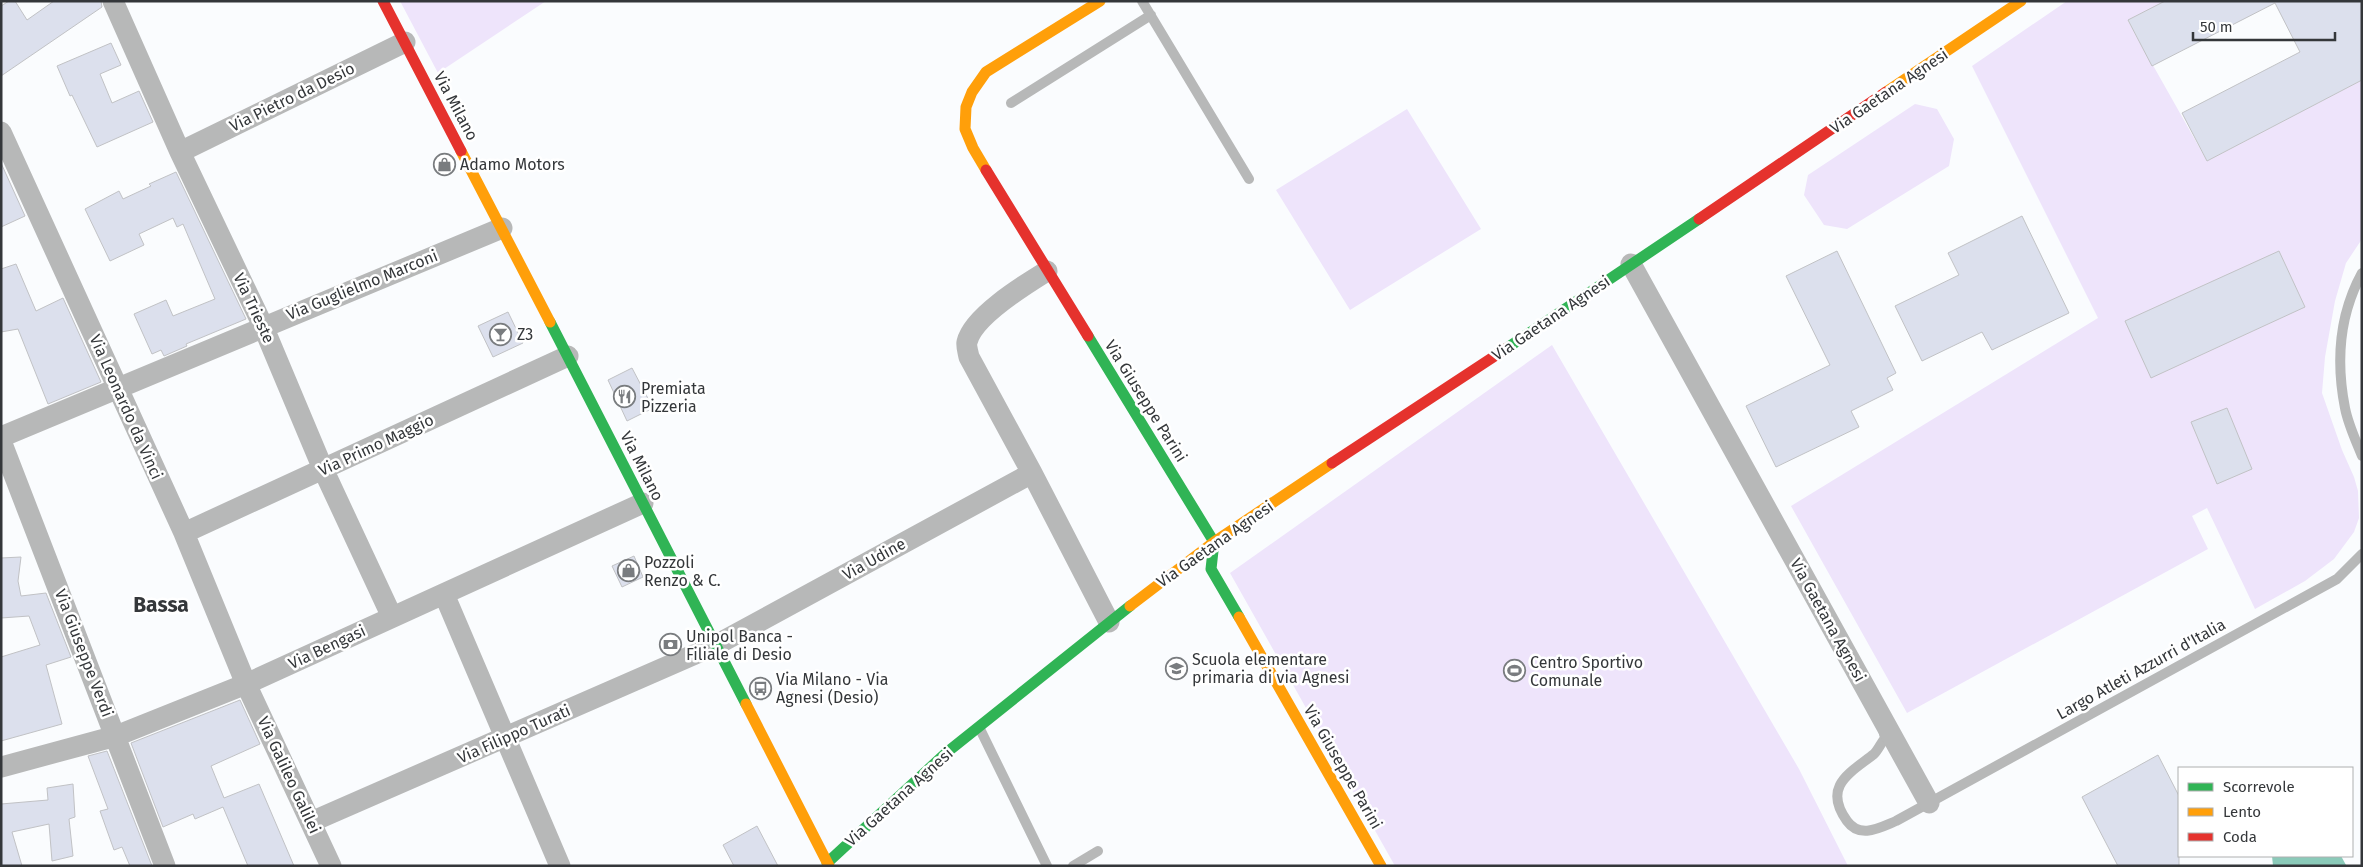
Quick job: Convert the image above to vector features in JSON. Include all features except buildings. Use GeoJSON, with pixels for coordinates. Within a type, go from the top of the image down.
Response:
{"type":"FeatureCollection","features":[{"type":"Feature","properties":{"kind":"street","name":"Via Trieste"},"geometry":{"type":"LineString","coordinates":[[113,1],[180,152],[263,326],[323,469],[392,617]]}},
{"type":"Feature","properties":{"kind":"street","name":"Via Milano"},"geometry":{"type":"LineString","coordinates":[[383,1],[502,228],[828,864]]}},
{"type":"Feature","properties":{"kind":"street","name":"Via Giuseppe Parini"},"geometry":{"type":"LineString","coordinates":[[1100,1],[986,72],[972,92],[966,108],[965,129],[973,148],[1047,271],[1214,542],[1211,569],[1381,866]]}},
{"type":"Feature","properties":{"kind":"street","name":"Via Gaetana Agnesi"},"geometry":{"type":"LineString","coordinates":[[828,864],[921,774],[1109,622],[1214,542],[2021,1]]}},
{"type":"Feature","properties":{"kind":"street","name":"Via Pietro da Desio"},"geometry":{"type":"LineString","coordinates":[[180,152],[404,42]]}},
{"type":"Feature","properties":{"kind":"street","name":"Via Leonardo da Vinci"},"geometry":{"type":"LineString","coordinates":[[1,132],[184,533],[246,684]]}},
{"type":"Feature","properties":{"kind":"street","name":"Via Guglielmo Marconi"},"geometry":{"type":"LineString","coordinates":[[1,439],[118,387],[502,228]]}},
{"type":"Feature","properties":{"kind":"street","name":"Via Gaetana Agnesi"},"geometry":{"type":"LineString","coordinates":[[1631,264],[1929,803]]}},
{"type":"Feature","properties":{"kind":"street"},"geometry":{"type":"LineString","coordinates":[[1047,271],[1006,296],[973,330],[966,342],[969,357],[1032,473],[1109,622]]}},
{"type":"Feature","properties":{"kind":"street","name":"Via Primo Maggio"},"geometry":{"type":"LineString","coordinates":[[184,533],[568,356]]}},
{"type":"Feature","properties":{"kind":"street","name":"Via Giuseppe Verdi"},"geometry":{"type":"LineString","coordinates":[[1,439],[165,866]]}},
{"type":"Feature","properties":{"kind":"street","name":"Via Udine"},"geometry":{"type":"LineString","coordinates":[[716,646],[1032,473]]}},
{"type":"Feature","properties":{"kind":"street","name":"Via Bengasi"},"geometry":{"type":"LineString","coordinates":[[1,767],[116,736],[246,684],[643,503]]}},
{"type":"Feature","properties":{"kind":"street"},"geometry":{"type":"LineString","coordinates":[[444,594],[560,866]]}},
{"type":"Feature","properties":{"kind":"street","name":"Via Filippo Turati"},"geometry":{"type":"LineString","coordinates":[[311,822],[716,646]]}},
{"type":"Feature","properties":{"kind":"street","name":"Via Galileo Galilei"},"geometry":{"type":"LineString","coordinates":[[246,684],[331,866]]}},
{"type":"Feature","properties":{"kind":"lane"},"geometry":{"type":"LineString","coordinates":[[1142,1],[1248,179]]}},
{"type":"Feature","properties":{"kind":"lane"},"geometry":{"type":"LineString","coordinates":[[1011,103],[1151,16]]}},
{"type":"Feature","properties":{"kind":"lane"},"geometry":{"type":"LineString","coordinates":[[2362,273],[2350,295],[2340,344],[2345,409],[2362,456]]}},
{"type":"Feature","properties":{"kind":"lane","name":"Largo Atleti Azzurri d'Italia"},"geometry":{"type":"LineString","coordinates":[[1929,803],[2337,579],[2362,554]]}},
{"type":"Feature","properties":{"kind":"lane","name":"Via Gaetana Agnesi"},"geometry":{"type":"LineString","coordinates":[[1880,714],[1885,738],[1876,753],[1843,777],[1838,788],[1839,802],[1844,816],[1852,827],[1861,831],[1871,831],[1896,821],[1929,803]]}},
{"type":"Feature","properties":{"kind":"lane"},"geometry":{"type":"LineString","coordinates":[[979,726],[1048,866]]}},
{"type":"Feature","properties":{"kind":"lane"},"geometry":{"type":"LineString","coordinates":[[1073,866],[1098,851]]}},
{"type":"Feature","properties":{"kind":"shaded area"},"geometry":{"type":"Polygon","coordinates":[[[400,1],[546,1],[438,73],[400,1]]]}},
{"type":"Feature","properties":{"kind":"shaded area"},"geometry":{"type":"Polygon","coordinates":[[[2067,1],[2165,1],[2128,21],[2207,161],[2362,80],[2362,239],[2346,263],[2335,301],[2325,357],[2322,393],[2342,450],[2354,477],[2358,491],[2359,518],[2354,532],[2334,559],[2305,581],[2255,609],[2207,508],[2192,516],[2208,549],[1907,713],[1791,506],[2098,318],[1972,66],[2067,1]]]}},
{"type":"Feature","properties":{"kind":"shaded area"},"geometry":{"type":"Polygon","coordinates":[[[1915,104],[1937,109],[1954,139],[1949,166],[1847,229],[1824,225],[1804,195],[1808,175],[1915,104]]]}},
{"type":"Feature","properties":{"kind":"shaded area"},"geometry":{"type":"Polygon","coordinates":[[[1407,109],[1481,229],[1350,310],[1276,190],[1407,109]]]}},
{"type":"Feature","properties":{"kind":"shaded area","name":"Centro Sportivo Comunale"},"geometry":{"type":"Polygon","coordinates":[[[1552,345],[1799,769],[1848,866],[1395,866],[1230,573],[1552,345]]]}},
{"type":"Feature","properties":{"kind":"shaded area"},"geometry":{"type":"Polygon","coordinates":[[[2272,857],[2342,857],[2346,865],[2273,866],[2272,857]]]}},
{"type":"Feature","properties":{"kind":"traffic: fast"},"geometry":{"type":"LineString","coordinates":[[1507,348],[1699,219]]}},
{"type":"Feature","properties":{"kind":"traffic: fast"},"geometry":{"type":"LineString","coordinates":[[550,322],[746,704]]}},
{"type":"Feature","properties":{"kind":"traffic: fast"},"geometry":{"type":"LineString","coordinates":[[1088,336],[1214,542],[1211,569],[1239,617]]}},
{"type":"Feature","properties":{"kind":"traffic: fast"},"geometry":{"type":"LineString","coordinates":[[827,863],[946,753],[1130,606]]}},
{"type":"Feature","properties":{"kind":"traffic: slow"},"geometry":{"type":"LineString","coordinates":[[986,170],[973,148],[965,129],[966,107],[972,92],[986,72],[1100,1]]}},
{"type":"Feature","properties":{"kind":"traffic: slow"},"geometry":{"type":"LineString","coordinates":[[1886,92],[2021,1]]}},
{"type":"Feature","properties":{"kind":"traffic: slow"},"geometry":{"type":"LineString","coordinates":[[461,151],[550,322]]}},
{"type":"Feature","properties":{"kind":"traffic: slow"},"geometry":{"type":"LineString","coordinates":[[1130,606],[1214,542],[1332,463]]}},
{"type":"Feature","properties":{"kind":"traffic: slow"},"geometry":{"type":"LineString","coordinates":[[1239,617],[1381,866]]}},
{"type":"Feature","properties":{"kind":"traffic: slow"},"geometry":{"type":"LineString","coordinates":[[746,704],[829,866]]}},
{"type":"Feature","properties":{"kind":"traffic: jam"},"geometry":{"type":"LineString","coordinates":[[383,1],[461,151]]}},
{"type":"Feature","properties":{"kind":"traffic: jam"},"geometry":{"type":"LineString","coordinates":[[1699,219],[1886,92]]}},
{"type":"Feature","properties":{"kind":"traffic: jam"},"geometry":{"type":"LineString","coordinates":[[986,170],[1088,336]]}},
{"type":"Feature","properties":{"kind":"traffic: jam"},"geometry":{"type":"LineString","coordinates":[[1332,463],[1507,348]]}},
{"type":"Feature","properties":{"kind":"place","name":"Adamo Motors"},"geometry":{"type":"Point","coordinates":[444,164]}},
{"type":"Feature","properties":{"kind":"place","name":"Z3"},"geometry":{"type":"Point","coordinates":[501,334]}},
{"type":"Feature","properties":{"kind":"place","name":"Premiata Pizzeria"},"geometry":{"type":"Point","coordinates":[625,397]}},
{"type":"Feature","properties":{"kind":"place","name":"Pozzoli Renzo & C."},"geometry":{"type":"Point","coordinates":[628,571]}},
{"type":"Feature","properties":{"kind":"place","name":"Unipol Banca - Filiale di Desio"},"geometry":{"type":"Point","coordinates":[670,645]}},
{"type":"Feature","properties":{"kind":"place","name":"Scuola elementare primaria di via Agnesi"},"geometry":{"type":"Point","coordinates":[1176,668]}},
{"type":"Feature","properties":{"kind":"place","name":"Centro Sportivo Comunale"},"geometry":{"type":"Point","coordinates":[1514,671]}},
{"type":"Feature","properties":{"kind":"place","name":"Via Milano - Via Agnesi (Desio)"},"geometry":{"type":"Point","coordinates":[760,688]}},
{"type":"Feature","properties":{"kind":"district","name":"Bassa"},"geometry":{"type":"Point","coordinates":[161,605]}}]}
